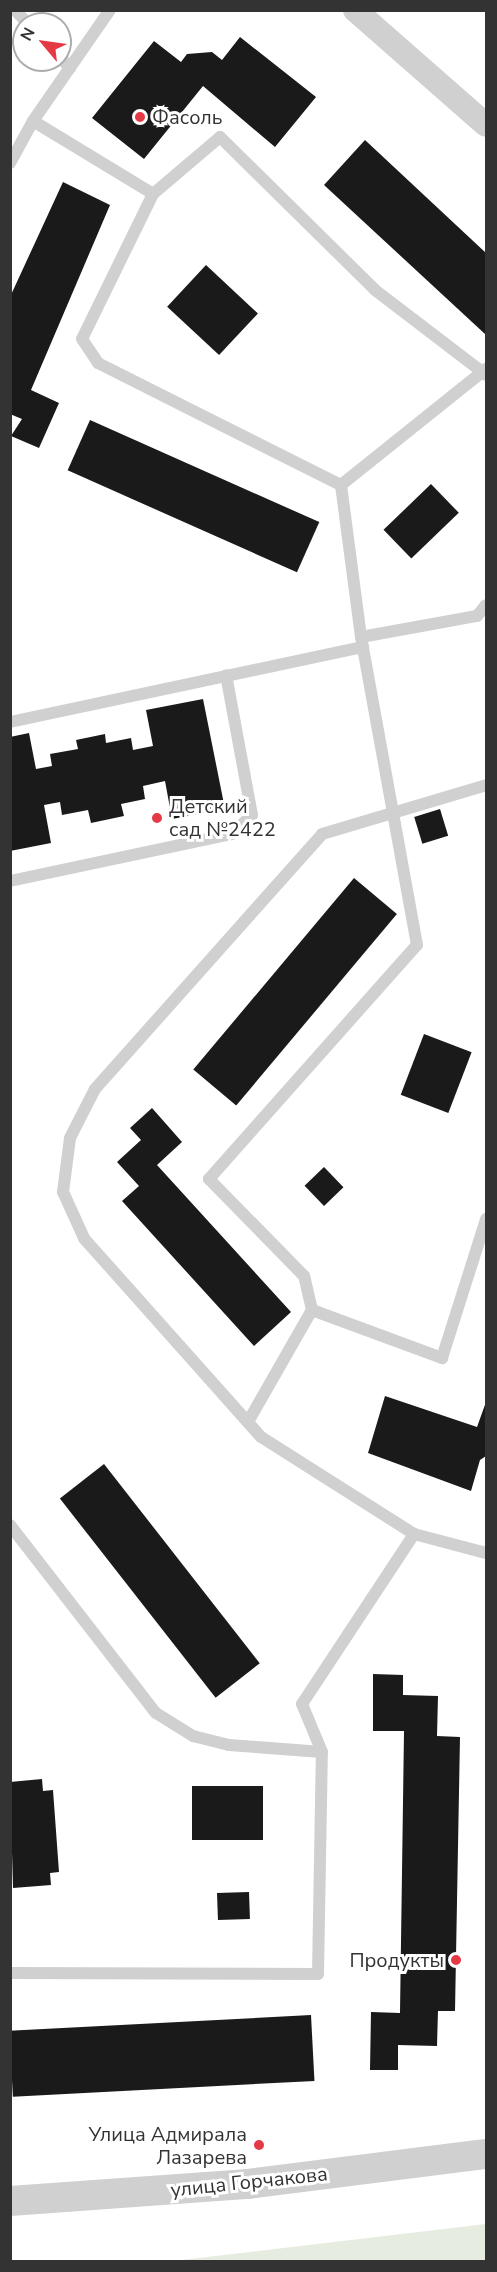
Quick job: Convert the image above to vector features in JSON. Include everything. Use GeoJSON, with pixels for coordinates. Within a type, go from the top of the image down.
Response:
{"type":"FeatureCollection","features":[{"type":"Feature","properties":{"kind":"street"},"geometry":{"type":"LineString","coordinates":[[355,10],[486,125]]}},
{"type":"Feature","properties":{"kind":"street","name":"улица Горчакова"},"geometry":{"type":"LineString","coordinates":[[10,2200],[248,2184],[486,2154]]}},
{"type":"Feature","properties":{"kind":"lane"},"geometry":{"type":"LineString","coordinates":[[72,65],[110,10]]}},
{"type":"Feature","properties":{"kind":"lane"},"geometry":{"type":"LineString","coordinates":[[10,163],[33,121],[67,72]]}},
{"type":"Feature","properties":{"kind":"lane"},"geometry":{"type":"LineString","coordinates":[[33,121],[153,194]]}},
{"type":"Feature","properties":{"kind":"lane"},"geometry":{"type":"LineString","coordinates":[[220,137],[375,290],[485,372],[341,485],[98,363],[82,339],[153,194],[220,137]]}},
{"type":"Feature","properties":{"kind":"lane"},"geometry":{"type":"LineString","coordinates":[[248,1422],[312,1310],[304,1276],[209,1179],[417,945],[395,809],[362,642],[341,485]]}},
{"type":"Feature","properties":{"kind":"lane"},"geometry":{"type":"LineString","coordinates":[[10,722],[226,675],[477,616],[486,605]]}},
{"type":"Feature","properties":{"kind":"lane"},"geometry":{"type":"LineString","coordinates":[[10,880],[232,834],[252,815],[226,675]]}},
{"type":"Feature","properties":{"kind":"lane"},"geometry":{"type":"LineString","coordinates":[[486,785],[395,809],[322,834],[95,1089],[70,1138],[63,1192],[84,1238],[261,1437],[414,1534],[486,1553]]}},
{"type":"Feature","properties":{"kind":"lane"},"geometry":{"type":"LineString","coordinates":[[312,1310],[442,1358],[486,1219]]}},
{"type":"Feature","properties":{"kind":"lane"},"geometry":{"type":"LineString","coordinates":[[10,1525],[156,1713],[193,1736],[229,1745],[322,1752]]}},
{"type":"Feature","properties":{"kind":"lane"},"geometry":{"type":"LineString","coordinates":[[10,1973],[318,1974],[322,1752],[302,1704],[414,1534]]}},
{"type":"Feature","properties":{"kind":"shaded area"},"geometry":{"type":"Polygon","coordinates":[[[486,2224],[486,2261],[173,2261],[486,2224]]]}},
{"type":"Feature","properties":{"kind":"building"},"geometry":{"type":"Polygon","coordinates":[[[240,37],[316,97],[275,147],[203,86],[144,159],[92,118],[154,41],[181,62],[187,54],[212,52],[222,60],[240,37]]]}},
{"type":"Feature","properties":{"kind":"building"},"geometry":{"type":"Polygon","coordinates":[[[365,140],[486,253],[485,334],[324,185],[365,140]]]}},
{"type":"Feature","properties":{"kind":"building"},"geometry":{"type":"Polygon","coordinates":[[[63,182],[110,205],[31,390],[59,403],[39,448],[11,436],[22,419],[10,414],[10,297],[63,182]]]}},
{"type":"Feature","properties":{"kind":"building"},"geometry":{"type":"Polygon","coordinates":[[[206,265],[258,313],[219,355],[167,307],[206,265]]]}},
{"type":"Feature","properties":{"kind":"building"},"geometry":{"type":"Polygon","coordinates":[[[90,420],[319,522],[297,572],[68,470],[90,420]]]}},
{"type":"Feature","properties":{"kind":"building"},"geometry":{"type":"Polygon","coordinates":[[[431,484],[459,513],[411,559],[384,530],[431,484]]]}},
{"type":"Feature","properties":{"kind":"building"},"geometry":{"type":"Polygon","coordinates":[[[203,699],[225,809],[172,819],[165,781],[143,786],[145,799],[121,804],[124,816],[91,823],[88,810],[62,815],[60,802],[44,805],[51,843],[10,851],[10,737],[29,733],[36,769],[52,766],[50,754],[78,749],[76,740],[105,734],[106,743],[131,738],[133,750],[153,746],[146,710],[203,699]]]}},
{"type":"Feature","properties":{"kind":"building"},"geometry":{"type":"Polygon","coordinates":[[[440,809],[448,836],[422,844],[414,817],[440,809]]]}},
{"type":"Feature","properties":{"kind":"building"},"geometry":{"type":"Polygon","coordinates":[[[354,878],[397,914],[236,1106],[193,1070],[354,878]]]}},
{"type":"Feature","properties":{"kind":"building"},"geometry":{"type":"Polygon","coordinates":[[[424,1034],[472,1052],[448,1113],[401,1095],[424,1034]]]}},
{"type":"Feature","properties":{"kind":"building"},"geometry":{"type":"Polygon","coordinates":[[[152,1108],[182,1142],[157,1165],[291,1312],[254,1346],[122,1201],[139,1186],[117,1162],[141,1140],[130,1128],[152,1108]]]}},
{"type":"Feature","properties":{"kind":"building"},"geometry":{"type":"Polygon","coordinates":[[[324,1167],[343,1187],[324,1206],[305,1186],[324,1167]]]}},
{"type":"Feature","properties":{"kind":"building"},"geometry":{"type":"Polygon","coordinates":[[[385,1396],[477,1427],[486,1402],[486,1456],[480,1460],[471,1491],[368,1453],[385,1396]]]}},
{"type":"Feature","properties":{"kind":"building"},"geometry":{"type":"Polygon","coordinates":[[[104,1464],[260,1663],[216,1698],[60,1498],[104,1464]]]}},
{"type":"Feature","properties":{"kind":"building"},"geometry":{"type":"Polygon","coordinates":[[[373,1674],[403,1675],[403,1695],[438,1696],[437,1736],[460,1737],[455,2011],[438,2011],[437,2046],[398,2045],[398,2070],[370,2070],[371,2012],[400,2013],[404,1731],[373,1731],[373,1674]]]}},
{"type":"Feature","properties":{"kind":"building"},"geometry":{"type":"Polygon","coordinates":[[[42,1779],[43,1791],[53,1790],[59,1872],[50,1873],[51,1885],[13,1888],[10,1782],[42,1779]]]}},
{"type":"Feature","properties":{"kind":"building"},"geometry":{"type":"Polygon","coordinates":[[[192,1786],[263,1786],[263,1840],[192,1840],[192,1786]]]}},
{"type":"Feature","properties":{"kind":"building"},"geometry":{"type":"Polygon","coordinates":[[[249,1892],[250,1919],[218,1920],[217,1893],[249,1892]]]}},
{"type":"Feature","properties":{"kind":"building"},"geometry":{"type":"Polygon","coordinates":[[[311,2015],[314,2081],[13,2097],[10,2031],[311,2015]]]}},
{"type":"Feature","properties":{"kind":"place","name":"Фасоль"},"geometry":{"type":"Point","coordinates":[140,117]}},
{"type":"Feature","properties":{"kind":"place","name":"Детский сад №2422"},"geometry":{"type":"Point","coordinates":[157,818]}},
{"type":"Feature","properties":{"kind":"place","name":"Продукты"},"geometry":{"type":"Point","coordinates":[456,1960]}},
{"type":"Feature","properties":{"kind":"place","name":"Улица Адмирала Лазарева"},"geometry":{"type":"Point","coordinates":[259,2145]}}]}
